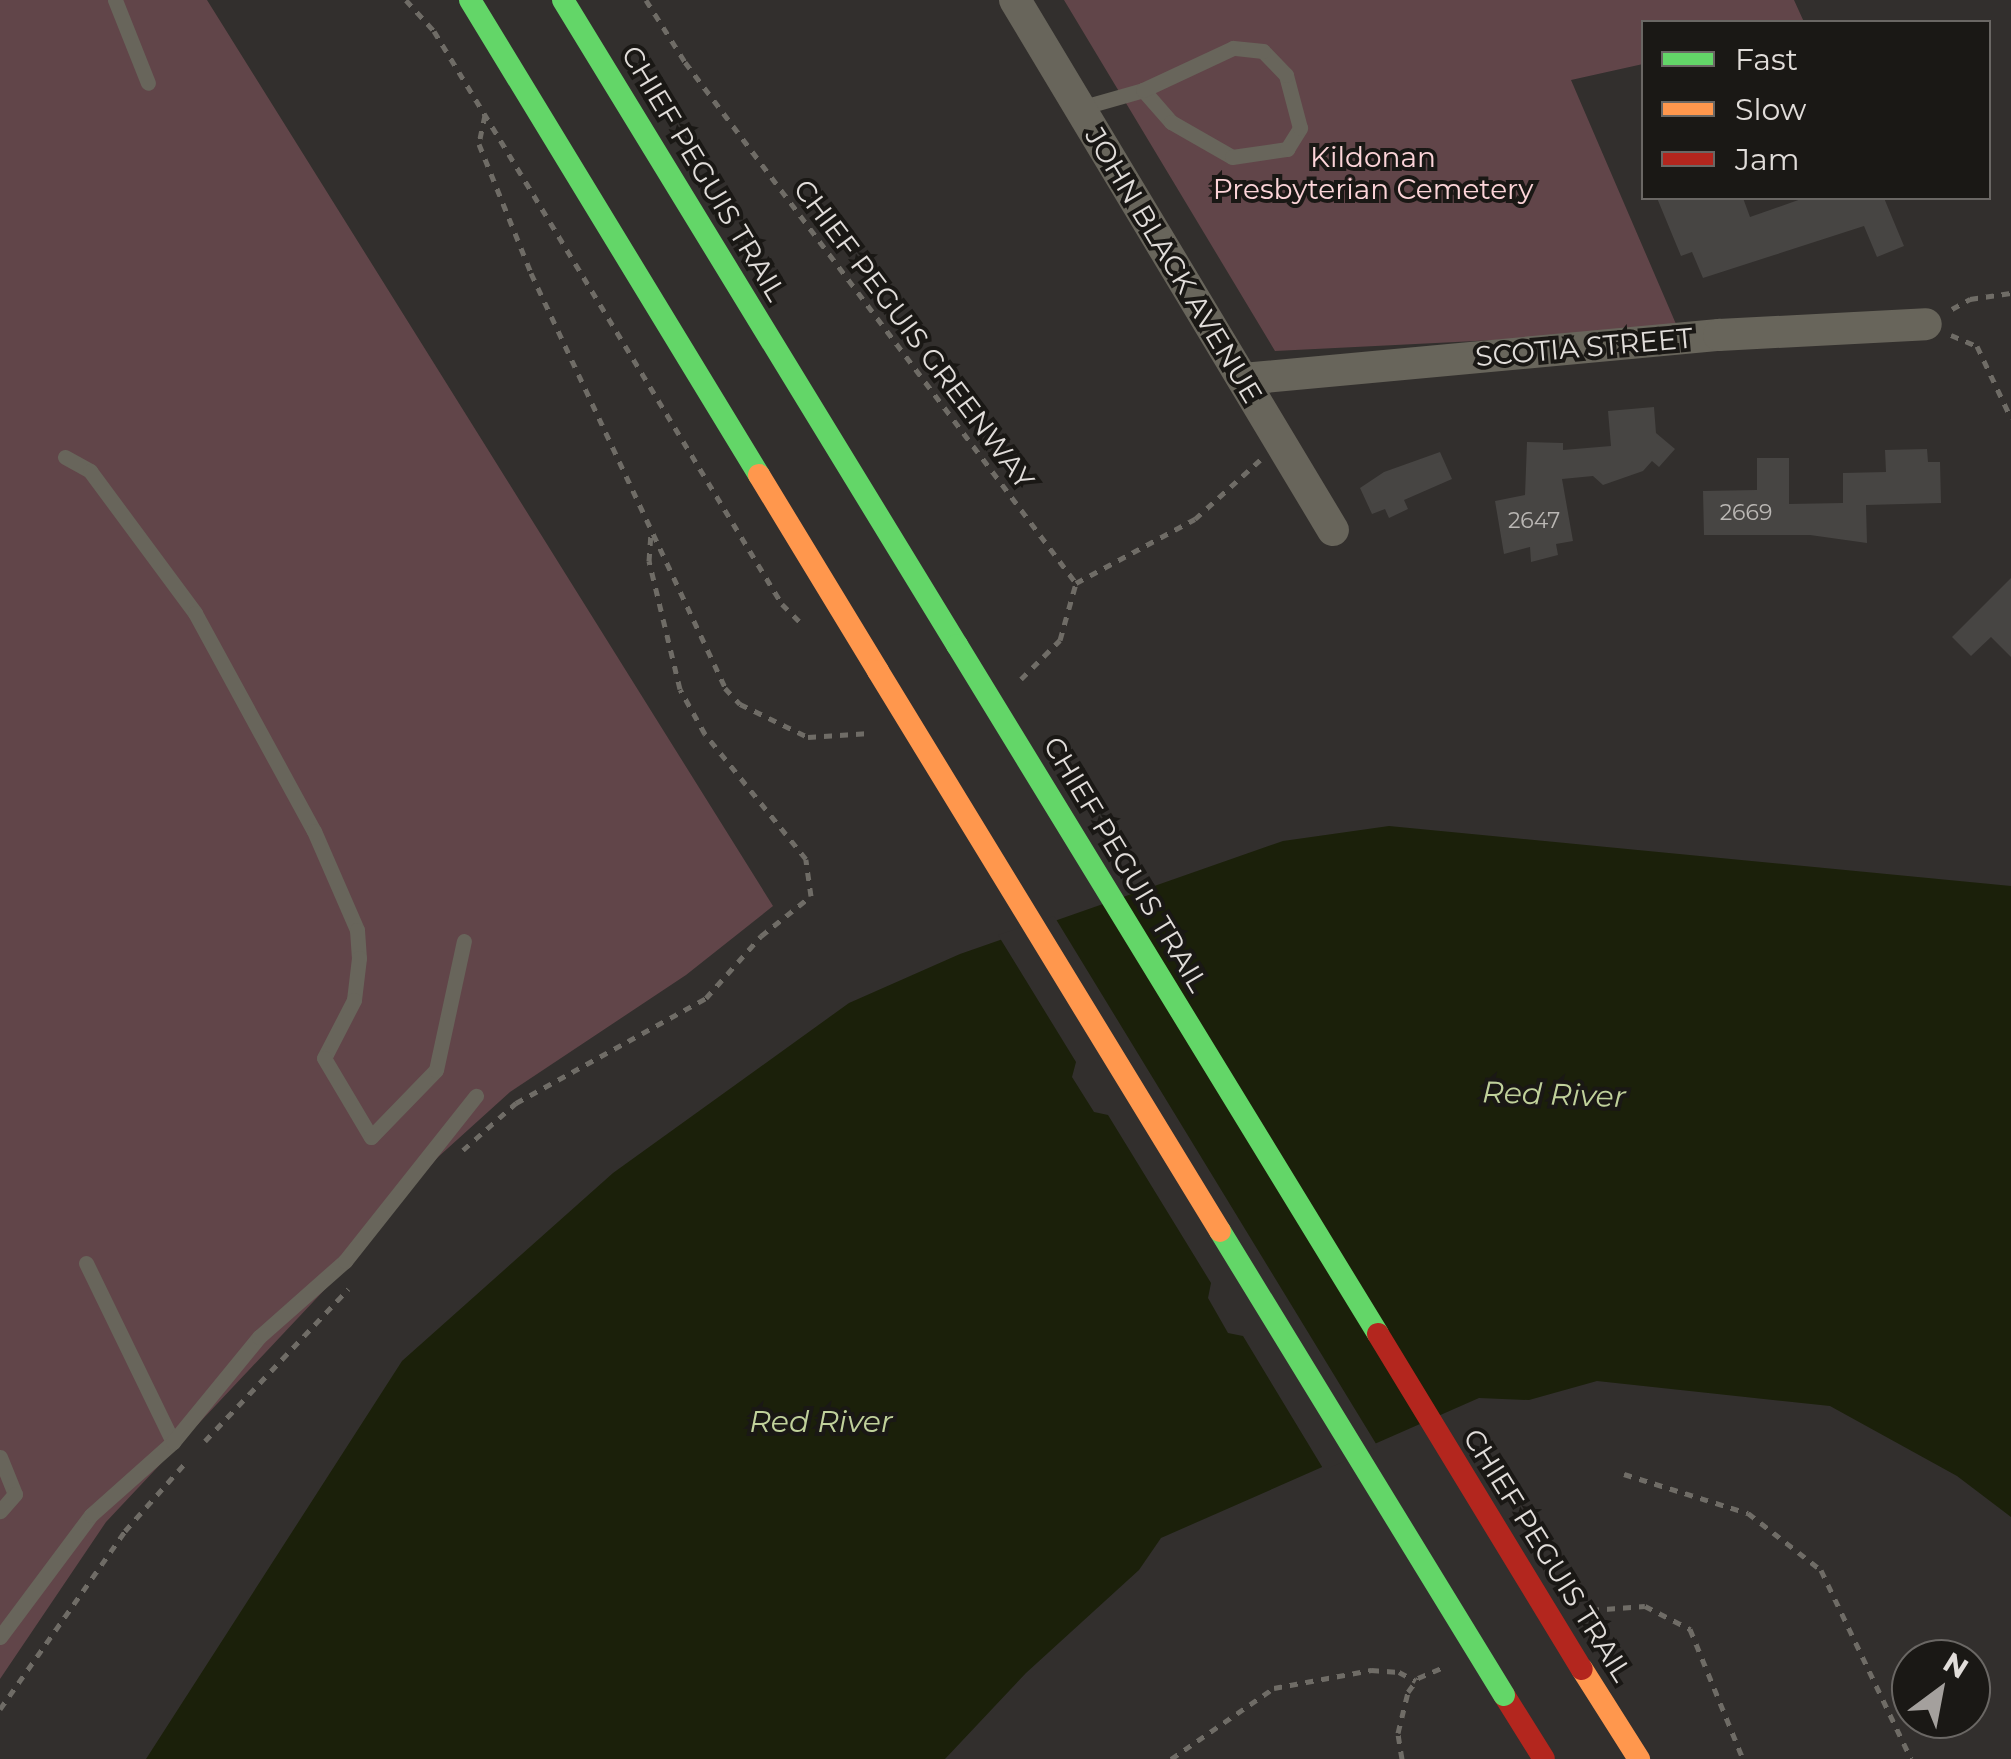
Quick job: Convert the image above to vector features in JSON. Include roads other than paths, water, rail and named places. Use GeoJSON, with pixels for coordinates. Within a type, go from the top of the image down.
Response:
{"type":"FeatureCollection","features":[{"type":"Feature","properties":{"kind":"main road","name":"CHIEF PEGUIS TRAIL"},"geometry":{"type":"LineString","coordinates":[[563,0],[1639,1759]]}},
{"type":"Feature","properties":{"kind":"main road"},"geometry":{"type":"LineString","coordinates":[[470,1],[1544,1759]]}},
{"type":"Feature","properties":{"kind":"street","name":"JOHN BLACK AVENUE"},"geometry":{"type":"LineString","coordinates":[[1015,0],[1333,530]]}},
{"type":"Feature","properties":{"kind":"street","name":"SCOTIA STREET"},"geometry":{"type":"LineString","coordinates":[[1243,379],[1720,334],[1926,324]]}},
{"type":"Feature","properties":{"kind":"lane"},"geometry":{"type":"LineString","coordinates":[[115,0],[148,83]]}},
{"type":"Feature","properties":{"kind":"lane"},"geometry":{"type":"LineString","coordinates":[[1080,108],[1143,90],[1234,48],[1263,51],[1286,75],[1300,128],[1287,149],[1232,157],[1170,122],[1143,90]]}},
{"type":"Feature","properties":{"kind":"lane"},"geometry":{"type":"LineString","coordinates":[[64,457],[90,472],[195,613],[314,830],[357,930],[354,1000],[324,1058],[371,1137],[436,1070],[464,941]]}},
{"type":"Feature","properties":{"kind":"lane"},"geometry":{"type":"LineString","coordinates":[[0,1637],[91,1515],[173,1442],[259,1337],[345,1261],[476,1096]]}},
{"type":"Feature","properties":{"kind":"lane"},"geometry":{"type":"LineString","coordinates":[[86,1263],[173,1442]]}},
{"type":"Feature","properties":{"kind":"lane"},"geometry":{"type":"LineString","coordinates":[[0,1457],[15,1494],[0,1511]]}},
{"type":"Feature","properties":{"kind":"water","name":"Red River"},"geometry":{"type":"Polygon","coordinates":[[[1389,826],[2011,886],[2011,1517],[1957,1476],[1830,1406],[1597,1381],[1529,1400],[1479,1398],[1161,1538],[1139,1570],[1026,1673],[945,1759],[146,1759],[402,1361],[613,1173],[849,1003],[960,954],[1283,841],[1389,826]]]}},
{"type":"Feature","properties":{"kind":"park label","name":"Kildonan Presbyterian Cemetery"},"geometry":{"type":"Point","coordinates":[1373,173]}}]}
